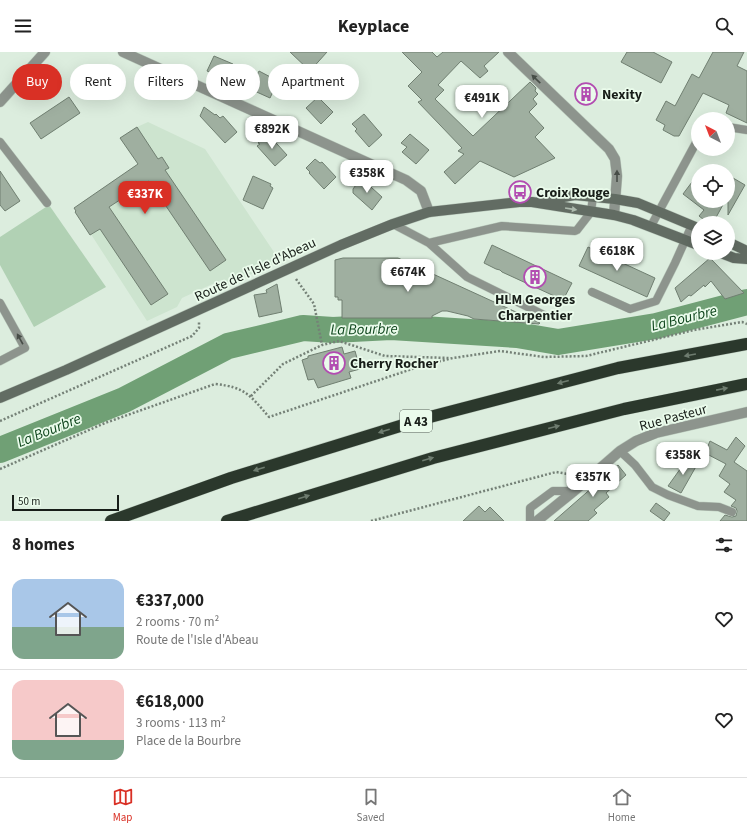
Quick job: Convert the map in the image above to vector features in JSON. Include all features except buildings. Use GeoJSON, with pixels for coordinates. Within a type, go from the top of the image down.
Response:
{"type":"FeatureCollection","features":[{"type":"Feature","properties":{"kind":"highway","name":"A 43"},"geometry":{"type":"LineString","coordinates":[[112,521],[231,478],[426,418],[618,368],[747,344]]}},
{"type":"Feature","properties":{"kind":"highway"},"geometry":{"type":"LineString","coordinates":[[226,521],[433,458],[624,409],[746,384]]}},
{"type":"Feature","properties":{"kind":"street"},"geometry":{"type":"LineString","coordinates":[[0,102],[45,52]]}},
{"type":"Feature","properties":{"kind":"street"},"geometry":{"type":"LineString","coordinates":[[123,52],[406,180],[421,191],[429,212]]}},
{"type":"Feature","properties":{"kind":"street"},"geometry":{"type":"LineString","coordinates":[[508,52],[609,150],[615,159],[617,176],[614,215]]}},
{"type":"Feature","properties":{"kind":"street","name":"Route de l'Isle d'Abeau"},"geometry":{"type":"LineString","coordinates":[[0,398],[73,367],[289,269],[393,224],[429,212],[532,202],[575,195],[593,196],[638,203],[691,225]]}},
{"type":"Feature","properties":{"kind":"street","name":"Route de l'Isle d'Abeau"},"geometry":{"type":"LineString","coordinates":[[532,202],[614,215],[650,226],[691,242]]}},
{"type":"Feature","properties":{"kind":"street"},"geometry":{"type":"LineString","coordinates":[[735,245],[747,250]]}},
{"type":"Feature","properties":{"kind":"street"},"geometry":{"type":"LineString","coordinates":[[735,258],[747,259]]}},
{"type":"Feature","properties":{"kind":"street","name":"Rue Pasteur"},"geometry":{"type":"LineString","coordinates":[[537,521],[620,451],[636,441],[656,433],[747,412]]}},
{"type":"Feature","properties":{"kind":"lane"},"geometry":{"type":"LineString","coordinates":[[735,128],[747,130]]}},
{"type":"Feature","properties":{"kind":"lane"},"geometry":{"type":"LineString","coordinates":[[0,142],[47,203]]}},
{"type":"Feature","properties":{"kind":"lane"},"geometry":{"type":"LineString","coordinates":[[650,226],[691,152]]}},
{"type":"Feature","properties":{"kind":"lane"},"geometry":{"type":"LineString","coordinates":[[429,243],[502,226],[575,231],[591,212],[593,196]]}},
{"type":"Feature","properties":{"kind":"lane"},"geometry":{"type":"LineString","coordinates":[[393,224],[429,243],[467,277],[544,315]]}},
{"type":"Feature","properties":{"kind":"lane"},"geometry":{"type":"LineString","coordinates":[[592,292],[630,309],[656,300],[685,240],[691,232]]}},
{"type":"Feature","properties":{"kind":"lane"},"geometry":{"type":"LineString","coordinates":[[0,303],[25,348],[0,361]]}},
{"type":"Feature","properties":{"kind":"lane"},"geometry":{"type":"LineString","coordinates":[[620,451],[635,465],[652,487],[668,495],[698,506],[719,507],[732,512]]}},
{"type":"Feature","properties":{"kind":"lane"},"geometry":{"type":"LineString","coordinates":[[530,521],[530,508],[553,491],[574,491]]}},
{"type":"Feature","properties":{"kind":"path"},"geometry":{"type":"LineString","coordinates":[[289,269],[314,304],[322,345]]}},
{"type":"Feature","properties":{"kind":"path"},"geometry":{"type":"LineString","coordinates":[[0,421],[192,336],[199,328],[199,310]]}},
{"type":"Feature","properties":{"kind":"path"},"geometry":{"type":"LineString","coordinates":[[0,469],[104,423],[215,384],[232,386],[251,396],[269,417],[424,365],[453,358],[500,351],[544,357],[586,356],[694,330],[742,322],[747,324]]}},
{"type":"Feature","properties":{"kind":"path"},"geometry":{"type":"LineString","coordinates":[[251,396],[283,364],[322,345],[339,341],[385,356],[453,358]]}},
{"type":"Feature","properties":{"kind":"path"},"geometry":{"type":"LineString","coordinates":[[371,521],[556,472],[591,477]]}},
{"type":"Feature","properties":{"kind":"shaded area"},"geometry":{"type":"Polygon","coordinates":[[[148,122],[205,149],[280,261],[229,284],[221,280],[182,298],[177,307],[147,321],[74,208],[138,164],[120,138],[148,122]]]}},
{"type":"Feature","properties":{"kind":"shaded area"},"geometry":{"type":"Polygon","coordinates":[[[49,205],[106,287],[34,327],[0,265],[0,237],[49,205]]]}},
{"type":"Feature","properties":{"kind":"waterway","name":"La Bourbre"},"geometry":{"type":"LineString","coordinates":[[0,450],[124,400],[228,346],[303,328],[333,330],[391,327],[517,335],[558,342],[656,326],[747,302]]}},
{"type":"Feature","properties":{"kind":"place","name":"Nexity"},"geometry":{"type":"Point","coordinates":[586,94]}},
{"type":"Feature","properties":{"kind":"place","name":"Croix Rouge"},"geometry":{"type":"Point","coordinates":[520,192]}},
{"type":"Feature","properties":{"kind":"place","name":"HLM Georges Charpentier"},"geometry":{"type":"Point","coordinates":[535,277]}},
{"type":"Feature","properties":{"kind":"place","name":"Cherry Rocher"},"geometry":{"type":"Point","coordinates":[334,363]}}]}
